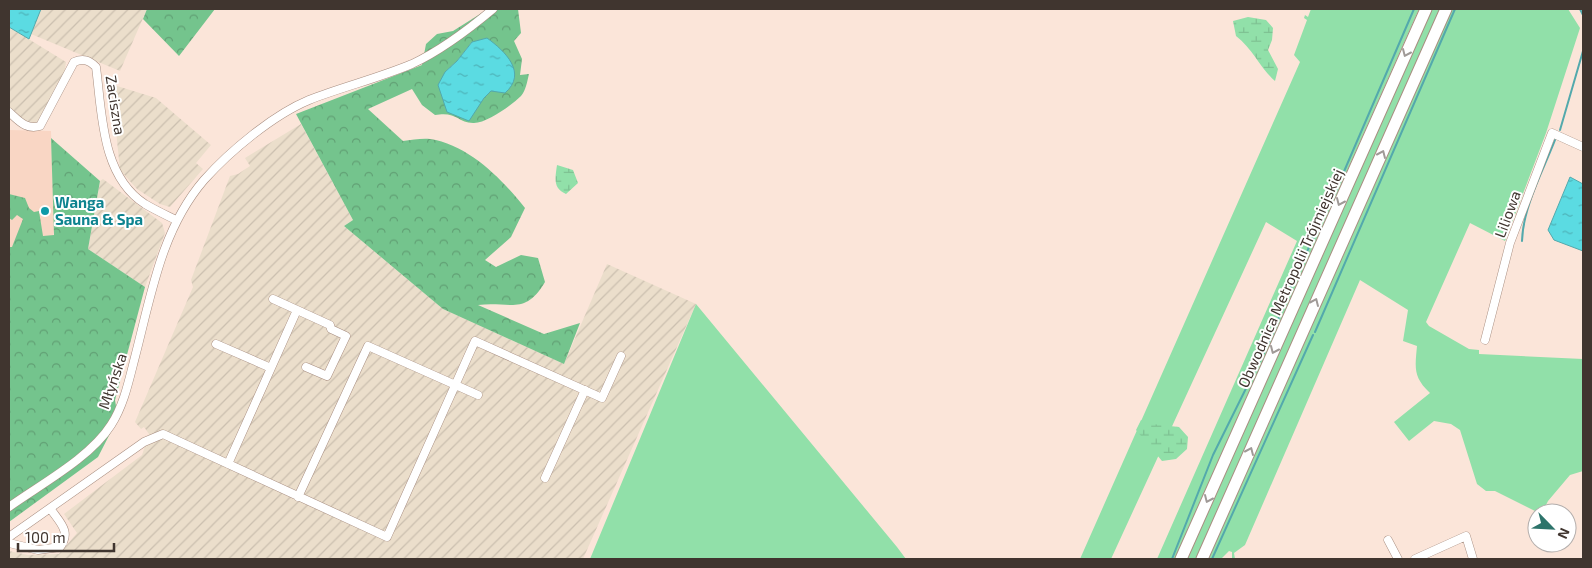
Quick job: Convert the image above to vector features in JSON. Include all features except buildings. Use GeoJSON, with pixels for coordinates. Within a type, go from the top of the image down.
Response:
{"type":"FeatureCollection","features":[{"type":"Feature","properties":{"kind":"highway","name":"Obwodnica Metropolii Trójmiejskiej"},"geometry":{"type":"LineString","coordinates":[[1181,559],[1426,9]]}},
{"type":"Feature","properties":{"kind":"highway"},"geometry":{"type":"LineString","coordinates":[[1202,559],[1446,9]]}},
{"type":"Feature","properties":{"kind":"street","name":"Młyńska"},"geometry":{"type":"LineString","coordinates":[[9,507],[77,459],[110,426],[118,412],[129,379],[161,258],[176,220],[206,178],[242,144],[282,115],[307,101],[425,57],[464,32],[493,9]]}},
{"type":"Feature","properties":{"kind":"street","name":"Zaciszna"},"geometry":{"type":"LineString","coordinates":[[9,112],[24,126],[33,128],[40,126],[74,62],[82,59],[90,62],[96,67],[109,148],[120,179],[144,203],[176,220]]}},
{"type":"Feature","properties":{"kind":"street","name":"Liliowa"},"geometry":{"type":"LineString","coordinates":[[1485,340],[1510,243],[1552,133],[1583,148]]}},
{"type":"Feature","properties":{"kind":"street"},"geometry":{"type":"LineString","coordinates":[[273,299],[330,325],[331,329],[346,336],[328,376],[306,367]]}},
{"type":"Feature","properties":{"kind":"street"},"geometry":{"type":"LineString","coordinates":[[228,464],[298,310]]}},
{"type":"Feature","properties":{"kind":"street"},"geometry":{"type":"LineString","coordinates":[[9,537],[144,442],[162,434],[387,537],[476,341],[602,398],[621,356]]}},
{"type":"Feature","properties":{"kind":"street"},"geometry":{"type":"LineString","coordinates":[[216,344],[271,368]]}},
{"type":"Feature","properties":{"kind":"street"},"geometry":{"type":"LineString","coordinates":[[298,497],[368,346],[478,395]]}},
{"type":"Feature","properties":{"kind":"street"},"geometry":{"type":"LineString","coordinates":[[546,478],[585,390]]}},
{"type":"Feature","properties":{"kind":"street"},"geometry":{"type":"LineString","coordinates":[[9,543],[38,550],[60,547],[66,539],[66,532],[50,508]]}},
{"type":"Feature","properties":{"kind":"street"},"geometry":{"type":"LineString","coordinates":[[1415,559],[1466,536],[1473,559]]}},
{"type":"Feature","properties":{"kind":"street"},"geometry":{"type":"LineString","coordinates":[[1388,540],[1398,559]]}},
{"type":"Feature","properties":{"kind":"shaded area"},"geometry":{"type":"Polygon","coordinates":[[[41,9],[147,9],[120,71],[31,34],[41,9]]]}},
{"type":"Feature","properties":{"kind":"shaded area"},"geometry":{"type":"Polygon","coordinates":[[[9,27],[66,62],[64,76],[40,122],[33,125],[20,119],[9,107],[9,27]]]}},
{"type":"Feature","properties":{"kind":"shaded area"},"geometry":{"type":"Polygon","coordinates":[[[117,86],[156,98],[211,145],[196,163],[203,169],[170,207],[160,204],[137,189],[120,170],[112,91],[117,86]]]}},
{"type":"Feature","properties":{"kind":"shaded area"},"geometry":{"type":"Polygon","coordinates":[[[301,124],[353,220],[344,226],[443,309],[564,364],[607,264],[696,304],[583,559],[9,559],[9,551],[28,555],[59,554],[77,533],[64,514],[142,455],[149,434],[144,427],[141,429],[135,422],[193,287],[191,280],[230,176],[238,174],[250,166],[245,158],[301,124]]]}},
{"type":"Feature","properties":{"kind":"shaded area"},"geometry":{"type":"Polygon","coordinates":[[[9,130],[51,131],[54,228],[52,254],[9,247],[9,130]]]}},
{"type":"Feature","properties":{"kind":"shaded area"},"geometry":{"type":"Polygon","coordinates":[[[103,179],[162,223],[165,233],[145,287],[88,249],[100,181],[103,179]]]}},
{"type":"Feature","properties":{"kind":"green space"},"geometry":{"type":"Polygon","coordinates":[[[147,9],[215,9],[179,56],[143,19],[147,9]]]}},
{"type":"Feature","properties":{"kind":"green space"},"geometry":{"type":"Polygon","coordinates":[[[488,9],[518,9],[521,33],[514,41],[522,59],[520,75],[529,74],[521,96],[492,117],[473,123],[463,121],[448,114],[435,115],[422,105],[412,89],[368,109],[403,141],[430,139],[444,142],[471,156],[495,175],[525,208],[511,237],[485,260],[496,267],[521,255],[538,258],[545,282],[538,293],[523,303],[516,305],[478,305],[544,334],[580,323],[564,364],[443,309],[344,226],[353,220],[296,114],[422,65],[426,44],[437,34],[453,31],[488,9]],[[472,42],[457,61],[445,72],[484,98],[491,91],[472,42]]]}},
{"type":"Feature","properties":{"kind":"green space"},"geometry":{"type":"Polygon","coordinates":[[[1311,9],[1419,9],[1175,559],[1157,559],[1297,241],[1266,222],[1111,559],[1080,559],[1300,62],[1294,55],[1307,20],[1304,18],[1305,15],[1308,17],[1311,9]]]}},
{"type":"Feature","properties":{"kind":"green space"},"geometry":{"type":"Polygon","coordinates":[[[1429,9],[1441,9],[1197,559],[1185,559],[1429,9]]]}},
{"type":"Feature","properties":{"kind":"green space"},"geometry":{"type":"Polygon","coordinates":[[[1451,9],[1568,9],[1580,28],[1546,133],[1505,241],[1470,223],[1426,322],[1429,326],[1469,349],[1479,350],[1479,354],[1583,359],[1583,471],[1570,475],[1547,503],[1527,503],[1527,507],[1495,491],[1486,491],[1477,484],[1460,430],[1451,424],[1434,421],[1409,441],[1394,422],[1430,393],[1424,387],[1416,372],[1417,346],[1403,341],[1408,310],[1360,280],[1245,545],[1234,553],[1235,559],[1232,559],[1232,552],[1229,551],[1221,559],[1208,559],[1451,9]]]}},
{"type":"Feature","properties":{"kind":"green space"},"geometry":{"type":"Polygon","coordinates":[[[1248,17],[1266,20],[1273,28],[1272,40],[1268,50],[1278,69],[1275,81],[1236,36],[1233,21],[1248,17]]]}},
{"type":"Feature","properties":{"kind":"green space"},"geometry":{"type":"Polygon","coordinates":[[[51,138],[100,181],[88,249],[145,287],[115,400],[118,418],[98,457],[9,522],[9,247],[12,247],[23,219],[17,215],[12,220],[9,218],[9,194],[25,198],[29,208],[34,212],[39,211],[43,236],[54,235],[51,138]]]}},
{"type":"Feature","properties":{"kind":"green space"},"geometry":{"type":"Polygon","coordinates":[[[557,165],[573,170],[578,183],[566,194],[557,186],[557,165]]]}},
{"type":"Feature","properties":{"kind":"green space"},"geometry":{"type":"Polygon","coordinates":[[[696,304],[897,547],[906,559],[590,559],[696,304]]]}},
{"type":"Feature","properties":{"kind":"green space"},"geometry":{"type":"Polygon","coordinates":[[[1141,420],[1152,424],[1179,427],[1188,437],[1187,449],[1176,459],[1162,461],[1136,430],[1141,420]]]}},
{"type":"Feature","properties":{"kind":"water"},"geometry":{"type":"Polygon","coordinates":[[[9,9],[41,9],[29,39],[9,27],[9,9]]]}},
{"type":"Feature","properties":{"kind":"water"},"geometry":{"type":"Polygon","coordinates":[[[487,38],[507,56],[514,70],[514,78],[512,85],[505,93],[491,91],[484,98],[469,121],[447,112],[438,85],[445,72],[457,61],[472,42],[487,38]]]}},
{"type":"Feature","properties":{"kind":"water"},"geometry":{"type":"Polygon","coordinates":[[[1570,177],[1583,184],[1583,251],[1554,240],[1548,230],[1570,177]]]}},
{"type":"Feature","properties":{"kind":"waterway"},"geometry":{"type":"LineString","coordinates":[[1333,197],[1414,9]]}},
{"type":"Feature","properties":{"kind":"waterway"},"geometry":{"type":"LineString","coordinates":[[1315,332],[1455,9]]}},
{"type":"Feature","properties":{"kind":"waterway"},"geometry":{"type":"LineString","coordinates":[[1580,9],[1583,15]]}},
{"type":"Feature","properties":{"kind":"waterway"},"geometry":{"type":"LineString","coordinates":[[1560,130],[1583,51]]}},
{"type":"Feature","properties":{"kind":"waterway"},"geometry":{"type":"LineString","coordinates":[[1522,241],[1523,228],[1530,202],[1555,140]]}},
{"type":"Feature","properties":{"kind":"waterway"},"geometry":{"type":"LineString","coordinates":[[1172,559],[1213,455],[1270,340],[1290,289],[1330,201]]}},
{"type":"Feature","properties":{"kind":"waterway"},"geometry":{"type":"LineString","coordinates":[[1212,559],[1313,335]]}},
{"type":"Feature","properties":{"kind":"place","name":"Wanga Sauna & Spa"},"geometry":{"type":"Point","coordinates":[45,211]}}]}
